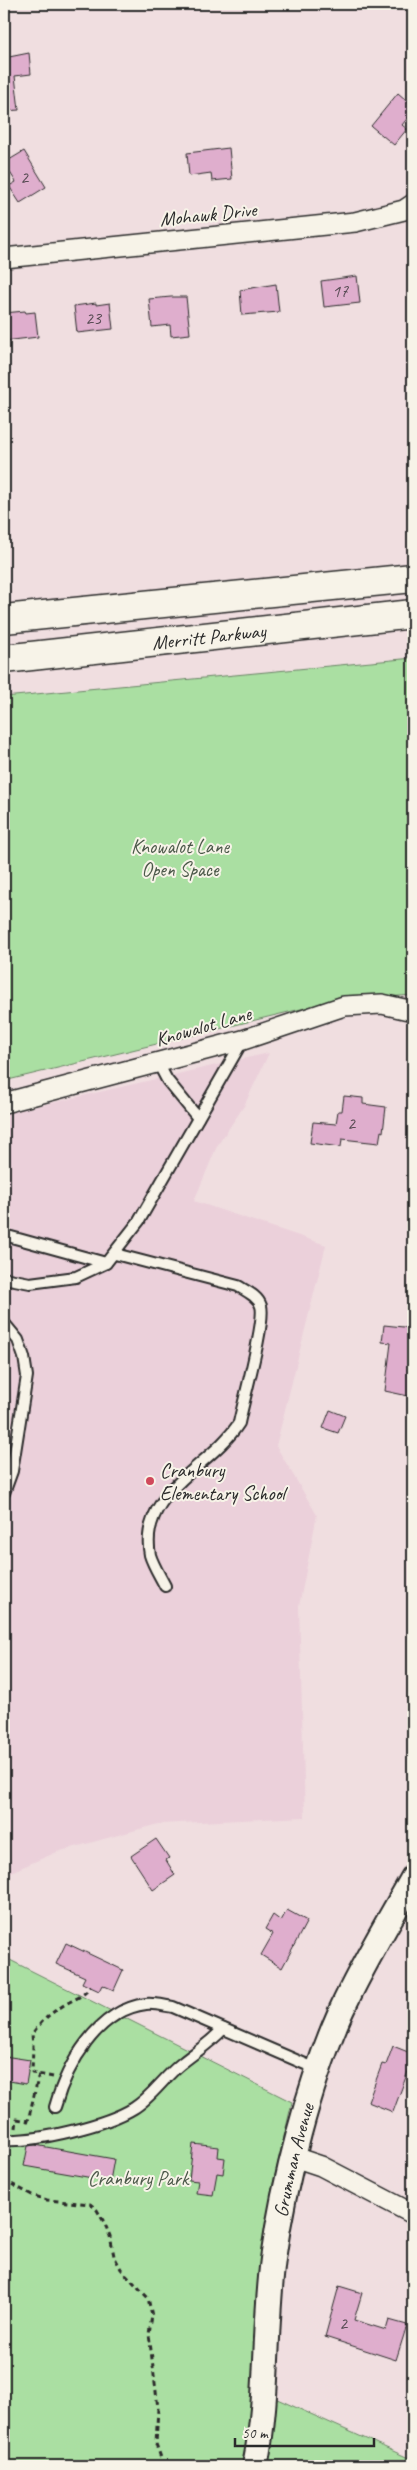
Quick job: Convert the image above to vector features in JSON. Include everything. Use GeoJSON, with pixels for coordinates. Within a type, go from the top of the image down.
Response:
{"type":"FeatureCollection","features":[{"type":"Feature","properties":{"kind":"highway","name":"Merritt Parkway"},"geometry":{"type":"LineString","coordinates":[[4,619],[413,578]]}},
{"type":"Feature","properties":{"kind":"highway","name":"Merritt Parkway"},"geometry":{"type":"LineString","coordinates":[[4,659],[413,614]]}},
{"type":"Feature","properties":{"kind":"street","name":"Mohawk Drive"},"geometry":{"type":"LineString","coordinates":[[4,258],[355,222],[404,210],[413,204]]}},
{"type":"Feature","properties":{"kind":"street","name":"Knowalot Lane"},"geometry":{"type":"LineString","coordinates":[[4,1103],[243,1040],[331,1010],[356,1004],[382,1004],[413,1011]]}},
{"type":"Feature","properties":{"kind":"street","name":"Grumman Avenue"},"geometry":{"type":"LineString","coordinates":[[255,2466],[263,2418],[273,2260],[280,2218],[294,2157],[319,2070],[342,2010],[413,1878]]}},
{"type":"Feature","properties":{"kind":"street"},"geometry":{"type":"LineString","coordinates":[[294,2157],[321,2166],[413,2214]]}},
{"type":"Feature","properties":{"kind":"lane"},"geometry":{"type":"LineString","coordinates":[[4,1278],[30,1283],[76,1277],[106,1263],[115,1254],[139,1221],[243,1040]]}},
{"type":"Feature","properties":{"kind":"lane"},"geometry":{"type":"LineString","coordinates":[[158,1062],[167,1080],[198,1118]]}},
{"type":"Feature","properties":{"kind":"lane"},"geometry":{"type":"LineString","coordinates":[[4,1235],[106,1263]]}},
{"type":"Feature","properties":{"kind":"lane"},"geometry":{"type":"LineString","coordinates":[[115,1254],[238,1286],[252,1295],[261,1305],[261,1323],[239,1422],[232,1434],[164,1498],[153,1516],[148,1536],[151,1556],[165,1586]]}},
{"type":"Feature","properties":{"kind":"lane"},"geometry":{"type":"LineString","coordinates":[[4,1323],[18,1340],[27,1376],[12,1472],[4,1493]]}},
{"type":"Feature","properties":{"kind":"lane"},"geometry":{"type":"LineString","coordinates":[[55,2108],[63,2079],[96,2031],[111,2016],[147,2004],[173,2007],[319,2070]]}},
{"type":"Feature","properties":{"kind":"lane"},"geometry":{"type":"LineString","coordinates":[[8,2140],[27,2140],[75,2129],[134,2108],[181,2063],[210,2044],[223,2029]]}},
{"type":"Feature","properties":{"kind":"path"},"geometry":{"type":"LineString","coordinates":[[63,2079],[30,2072],[33,2046],[32,2034],[39,2023],[60,2007],[87,1992],[90,1987]]}},
{"type":"Feature","properties":{"kind":"path"},"geometry":{"type":"LineString","coordinates":[[8,2140],[17,2119],[28,2121],[39,2074]]}},
{"type":"Feature","properties":{"kind":"path"},"geometry":{"type":"LineString","coordinates":[[4,2180],[32,2195],[47,2200],[90,2204],[97,2210],[104,2222],[110,2236],[114,2256],[121,2269],[148,2298],[152,2316],[149,2334],[158,2408],[156,2444],[164,2466]]}},
{"type":"Feature","properties":{"kind":"shaded area","name":"Cranbury Elementary School"},"geometry":{"type":"Polygon","coordinates":[[[269,1053],[244,1106],[217,1146],[194,1201],[326,1245],[276,1446],[317,1515],[299,1606],[305,1817],[158,1824],[57,1852],[4,1875],[4,1114],[269,1053]]]}},
{"type":"Feature","properties":{"kind":"green space","name":"Knowalot Lane Open Space"},"geometry":{"type":"Polygon","coordinates":[[[413,658],[413,995],[334,1001],[4,1081],[4,697],[413,658]]]}},
{"type":"Feature","properties":{"kind":"green space","name":"Cranbury Park"},"geometry":{"type":"Polygon","coordinates":[[[4,1957],[292,2102],[272,2188],[261,2307],[255,2409],[245,2466],[4,2466],[4,1957]]]}},
{"type":"Feature","properties":{"kind":"green space"},"geometry":{"type":"Polygon","coordinates":[[[275,2398],[413,2460],[413,2466],[265,2466],[275,2398]]]}},
{"type":"Feature","properties":{"kind":"building"},"geometry":{"type":"Polygon","coordinates":[[[29,53],[31,74],[15,76],[19,110],[4,111],[4,58],[29,53]]]}},
{"type":"Feature","properties":{"kind":"building"},"geometry":{"type":"Polygon","coordinates":[[[398,93],[413,106],[413,111],[402,125],[407,129],[394,145],[371,126],[398,93]]]}},
{"type":"Feature","properties":{"kind":"building"},"geometry":{"type":"Polygon","coordinates":[[[229,148],[232,179],[212,181],[211,173],[189,176],[187,153],[229,148]]]}},
{"type":"Feature","properties":{"kind":"building"},"geometry":{"type":"Polygon","coordinates":[[[24,151],[46,187],[20,203],[9,186],[16,182],[4,163],[24,151]]]}},
{"type":"Feature","properties":{"kind":"building"},"geometry":{"type":"Polygon","coordinates":[[[357,276],[360,303],[324,307],[321,281],[357,276]]]}},
{"type":"Feature","properties":{"kind":"building"},"geometry":{"type":"Polygon","coordinates":[[[276,284],[279,312],[242,315],[240,290],[276,284]]]}},
{"type":"Feature","properties":{"kind":"building"},"geometry":{"type":"Polygon","coordinates":[[[186,297],[190,334],[171,336],[170,325],[152,327],[149,299],[186,297]]]}},
{"type":"Feature","properties":{"kind":"building"},"geometry":{"type":"Polygon","coordinates":[[[96,303],[96,305],[110,303],[113,329],[77,333],[74,306],[96,303]]]}},
{"type":"Feature","properties":{"kind":"building"},"geometry":{"type":"Polygon","coordinates":[[[25,311],[26,313],[35,312],[38,337],[4,341],[4,313],[25,311]]]}},
{"type":"Feature","properties":{"kind":"building"},"geometry":{"type":"Polygon","coordinates":[[[344,1096],[363,1098],[363,1104],[386,1107],[383,1132],[381,1131],[379,1143],[342,1139],[341,1147],[310,1143],[313,1122],[336,1124],[338,1111],[342,1111],[344,1096]]]}},
{"type":"Feature","properties":{"kind":"building"},"geometry":{"type":"Polygon","coordinates":[[[384,1325],[413,1328],[413,1397],[385,1391],[391,1343],[382,1342],[384,1325]]]}},
{"type":"Feature","properties":{"kind":"building"},"geometry":{"type":"Polygon","coordinates":[[[330,1410],[345,1416],[338,1433],[323,1428],[330,1410]]]}},
{"type":"Feature","properties":{"kind":"building"},"geometry":{"type":"Polygon","coordinates":[[[156,1839],[169,1858],[166,1860],[175,1875],[153,1890],[131,1856],[156,1839]]]}},
{"type":"Feature","properties":{"kind":"building"},"geometry":{"type":"Polygon","coordinates":[[[287,1910],[307,1921],[282,1968],[261,1955],[273,1934],[265,1929],[273,1915],[281,1921],[287,1910]]]}},
{"type":"Feature","properties":{"kind":"building"},"geometry":{"type":"Polygon","coordinates":[[[66,1943],[123,1970],[114,1990],[102,1985],[99,1991],[82,1983],[85,1977],[56,1964],[66,1943]]]}},
{"type":"Feature","properties":{"kind":"building"},"geometry":{"type":"Polygon","coordinates":[[[393,2046],[413,2054],[413,2058],[393,2112],[368,2102],[382,2064],[386,2065],[393,2046]]]}},
{"type":"Feature","properties":{"kind":"building"},"geometry":{"type":"Polygon","coordinates":[[[4,2056],[30,2060],[26,2084],[4,2080],[4,2056]]]}},
{"type":"Feature","properties":{"kind":"building"},"geometry":{"type":"Polygon","coordinates":[[[193,2144],[219,2147],[218,2157],[225,2158],[223,2174],[217,2173],[213,2195],[196,2193],[198,2181],[189,2180],[193,2144]]]}},
{"type":"Feature","properties":{"kind":"building"},"geometry":{"type":"Polygon","coordinates":[[[35,2145],[114,2159],[110,2181],[24,2166],[28,2146],[35,2145]]]}},
{"type":"Feature","properties":{"kind":"building"},"geometry":{"type":"Polygon","coordinates":[[[339,2286],[362,2293],[354,2320],[386,2330],[389,2320],[407,2325],[396,2360],[325,2337],[339,2286]]]}},
{"type":"Feature","properties":{"kind":"place","name":"Cranbury Elementary School"},"geometry":{"type":"Point","coordinates":[150,1481]}}]}
